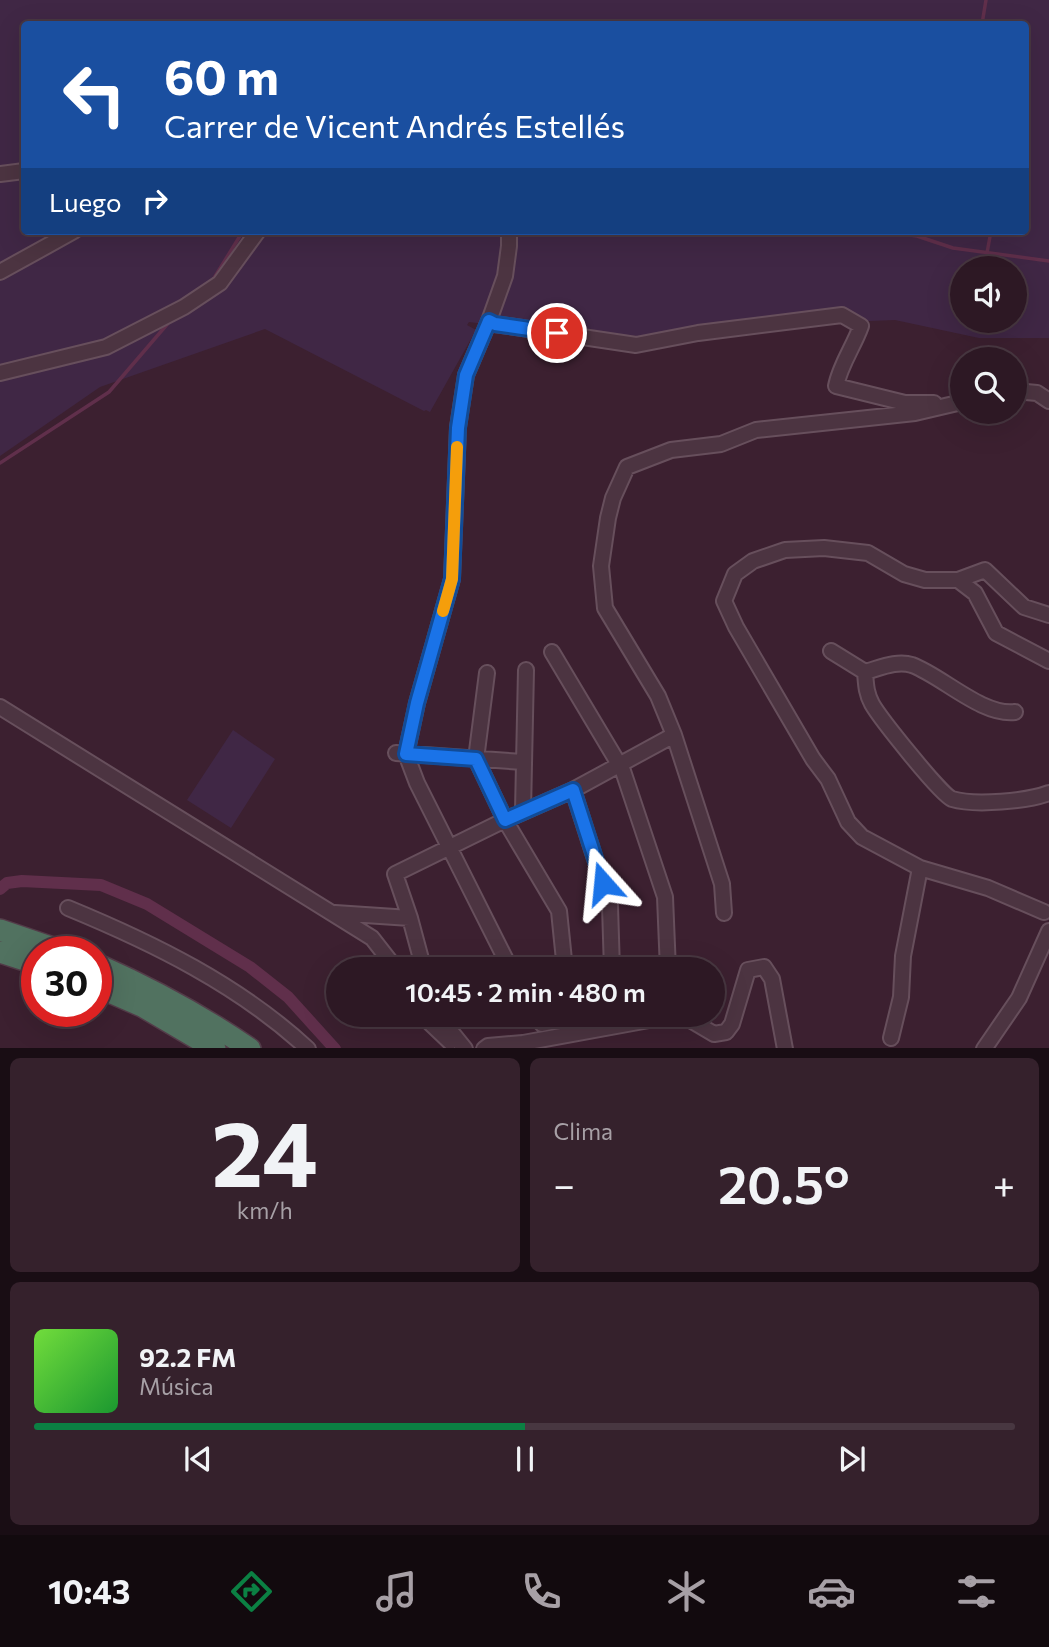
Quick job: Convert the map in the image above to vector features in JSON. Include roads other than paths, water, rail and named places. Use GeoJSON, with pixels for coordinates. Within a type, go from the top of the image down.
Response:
{"type":"FeatureCollection","features":[{"type":"Feature","properties":{"kind":"highway"},"geometry":{"type":"LineString","coordinates":[[0,930],[21,937]]}},
{"type":"Feature","properties":{"kind":"highway"},"geometry":{"type":"LineString","coordinates":[[0,951],[21,958]]}},
{"type":"Feature","properties":{"kind":"highway"},"geometry":{"type":"LineString","coordinates":[[112,971],[155,990],[215,1024],[250,1048]]}},
{"type":"Feature","properties":{"kind":"highway"},"geometry":{"type":"LineString","coordinates":[[112,993],[142,1006],[215,1048]]}},
{"type":"Feature","properties":{"kind":"street"},"geometry":{"type":"LineString","coordinates":[[0,174],[21,172]]}},
{"type":"Feature","properties":{"kind":"street"},"geometry":{"type":"LineString","coordinates":[[0,272],[67,235]]}},
{"type":"Feature","properties":{"kind":"street"},"geometry":{"type":"LineString","coordinates":[[0,373],[106,347],[184,307],[220,284],[255,235]]}},
{"type":"Feature","properties":{"kind":"street"},"geometry":{"type":"LineString","coordinates":[[504,957],[401,754],[452,579],[458,428],[466,375],[505,276],[509,235]]}},
{"type":"Feature","properties":{"kind":"street"},"geometry":{"type":"LineString","coordinates":[[489,321],[636,345],[698,332],[842,315],[860,326],[854,346],[838,375],[836,386],[905,403],[950,402]]}},
{"type":"Feature","properties":{"kind":"street"},"geometry":{"type":"LineString","coordinates":[[1027,392],[1037,393],[1049,401]]}},
{"type":"Feature","properties":{"kind":"street"},"geometry":{"type":"LineString","coordinates":[[724,913],[722,884],[674,735],[658,696],[605,608],[601,566],[613,498],[627,467],[671,450],[721,444],[756,430],[915,413],[950,404]]}},
{"type":"Feature","properties":{"kind":"street"},"geometry":{"type":"LineString","coordinates":[[984,1048],[1019,998],[1049,930],[1043,923],[1046,910],[988,888],[920,868],[862,837],[848,822],[828,779],[813,759],[736,627],[724,601],[735,573],[753,561],[785,550],[824,548],[868,553],[904,574],[925,580],[958,580],[985,570],[1024,607],[1049,615]]}},
{"type":"Feature","properties":{"kind":"street"},"geometry":{"type":"LineString","coordinates":[[958,580],[975,593],[996,633],[1049,661]]}},
{"type":"Feature","properties":{"kind":"street"},"geometry":{"type":"LineString","coordinates":[[831,651],[865,673]]}},
{"type":"Feature","properties":{"kind":"street"},"geometry":{"type":"LineString","coordinates":[[552,652],[620,765],[665,897],[667,957]]}},
{"type":"Feature","properties":{"kind":"street"},"geometry":{"type":"LineString","coordinates":[[865,673],[892,664],[912,665],[972,699],[1007,713],[1015,712]]}},
{"type":"Feature","properties":{"kind":"street"},"geometry":{"type":"LineString","coordinates":[[523,811],[526,670]]}},
{"type":"Feature","properties":{"kind":"street"},"geometry":{"type":"LineString","coordinates":[[487,673],[476,759],[505,820],[559,911],[564,957]]}},
{"type":"Feature","properties":{"kind":"street"},"geometry":{"type":"LineString","coordinates":[[865,673],[866,689],[873,705],[950,799],[988,803],[1038,797],[1049,793]]}},
{"type":"Feature","properties":{"kind":"street"},"geometry":{"type":"LineString","coordinates":[[0,707],[372,938],[387,957]]}},
{"type":"Feature","properties":{"kind":"street"},"geometry":{"type":"LineString","coordinates":[[420,957],[395,874],[523,811],[573,790],[674,735]]}},
{"type":"Feature","properties":{"kind":"street"},"geometry":{"type":"LineString","coordinates":[[401,754],[523,762]]}},
{"type":"Feature","properties":{"kind":"street"},"geometry":{"type":"LineString","coordinates":[[573,790],[610,906],[612,957]]}},
{"type":"Feature","properties":{"kind":"street"},"geometry":{"type":"LineString","coordinates":[[891,1038],[901,997],[903,956],[920,868]]}},
{"type":"Feature","properties":{"kind":"street"},"geometry":{"type":"LineString","coordinates":[[68,908],[140,938],[230,989],[288,1030],[308,1048]]}},
{"type":"Feature","properties":{"kind":"street"},"geometry":{"type":"LineString","coordinates":[[332,913],[410,918]]}},
{"type":"Feature","properties":{"kind":"street"},"geometry":{"type":"LineString","coordinates":[[507,1048],[671,1016],[687,1018],[714,1034],[726,1032],[732,1024],[748,970],[764,967],[772,979],[785,1048]]}},
{"type":"Feature","properties":{"kind":"street"},"geometry":{"type":"LineString","coordinates":[[436,1027],[444,1048]]}},
{"type":"Feature","properties":{"kind":"street"},"geometry":{"type":"LineString","coordinates":[[441,1027],[462,1048]]}},
{"type":"Feature","properties":{"kind":"street"},"geometry":{"type":"LineString","coordinates":[[546,1027],[555,1037]]}},
{"type":"Feature","properties":{"kind":"street"},"geometry":{"type":"LineString","coordinates":[[484,1048],[488,1045],[523,1043]]}},
{"type":"Feature","properties":{"kind":"waterway"},"geometry":{"type":"LineString","coordinates":[[982,21],[986,0]]}},
{"type":"Feature","properties":{"kind":"waterway"},"geometry":{"type":"LineString","coordinates":[[211,283],[241,235]]}},
{"type":"Feature","properties":{"kind":"waterway"},"geometry":{"type":"LineString","coordinates":[[910,235],[953,248],[1049,261]]}},
{"type":"Feature","properties":{"kind":"waterway"},"geometry":{"type":"LineString","coordinates":[[987,253],[990,235]]}},
{"type":"Feature","properties":{"kind":"waterway"},"geometry":{"type":"LineString","coordinates":[[0,463],[109,392],[170,321]]}},
{"type":"Feature","properties":{"kind":"waterway"},"geometry":{"type":"LineString","coordinates":[[0,889],[7,883],[22,881],[101,885],[147,904],[250,967],[288,997],[334,1048]]}}]}
